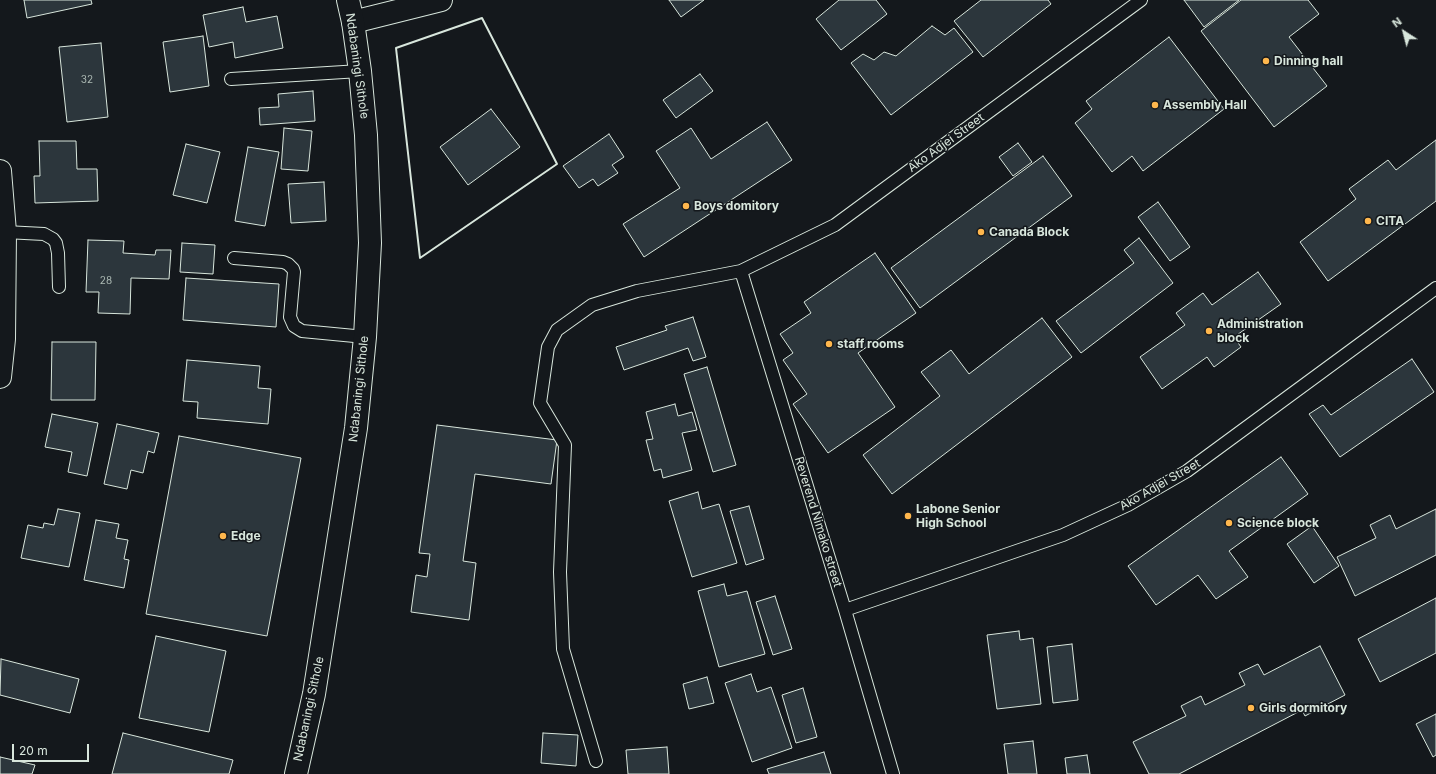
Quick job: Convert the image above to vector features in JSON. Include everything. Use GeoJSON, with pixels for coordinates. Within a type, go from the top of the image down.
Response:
{"type":"FeatureCollection","features":[{"type":"Feature","properties":{"kind":"street","name":"Ndabaningi Sithole"},"geometry":{"type":"LineString","coordinates":[[296,774],[317,679],[356,428],[365,337],[370,243],[366,135],[360,70],[353,22],[348,0]]}},
{"type":"Feature","properties":{"kind":"street"},"geometry":{"type":"LineString","coordinates":[[353,22],[441,0]]}},
{"type":"Feature","properties":{"kind":"street"},"geometry":{"type":"LineString","coordinates":[[0,171],[5,232],[4,339],[0,377]]}},
{"type":"Feature","properties":{"kind":"lane","name":"Ako Adjei Street"},"geometry":{"type":"LineString","coordinates":[[596,761],[563,648],[560,572],[566,445],[540,403],[548,347],[557,330],[592,305],[637,291],[741,271],[834,224],[1141,0]]}},
{"type":"Feature","properties":{"kind":"lane"},"geometry":{"type":"LineString","coordinates":[[231,80],[360,70]]}},
{"type":"Feature","properties":{"kind":"lane"},"geometry":{"type":"LineString","coordinates":[[5,232],[44,234],[56,243],[58,252],[59,287]]}},
{"type":"Feature","properties":{"kind":"lane"},"geometry":{"type":"LineString","coordinates":[[234,258],[283,262],[288,264],[293,269],[290,317],[294,326],[302,331],[365,337]]}},
{"type":"Feature","properties":{"kind":"lane","name":"Reverend Nimako street"},"geometry":{"type":"LineString","coordinates":[[741,271],[845,610],[893,774]]}},
{"type":"Feature","properties":{"kind":"lane","name":"Ako Adjei Street"},"geometry":{"type":"LineString","coordinates":[[845,610],[1063,535],[1128,505],[1188,471],[1436,288]]}},
{"type":"Feature","properties":{"kind":"building"},"geometry":{"type":"Polygon","coordinates":[[[24,0],[91,0],[92,4],[27,18],[24,0]]]}},
{"type":"Feature","properties":{"kind":"building"},"geometry":{"type":"Polygon","coordinates":[[[669,0],[704,0],[681,17],[669,0]]]}},
{"type":"Feature","properties":{"kind":"building"},"geometry":{"type":"Polygon","coordinates":[[[839,0],[876,0],[887,14],[841,50],[816,19],[839,0]]]}},
{"type":"Feature","properties":{"kind":"building"},"geometry":{"type":"Polygon","coordinates":[[[981,0],[1048,0],[1051,4],[983,57],[954,21],[981,0]]]}},
{"type":"Feature","properties":{"kind":"building"},"geometry":{"type":"Polygon","coordinates":[[[1184,0],[1239,0],[1204,27],[1184,0]]]}},
{"type":"Feature","properties":{"kind":"building","name":"Dinning hall"},"geometry":{"type":"Polygon","coordinates":[[[1241,0],[1308,0],[1319,14],[1289,37],[1327,86],[1274,127],[1201,31],[1241,0]]]}},
{"type":"Feature","properties":{"kind":"building"},"geometry":{"type":"Polygon","coordinates":[[[243,7],[246,22],[277,16],[283,48],[235,58],[233,42],[209,47],[203,15],[243,7]]]}},
{"type":"Feature","properties":{"kind":"building"},"geometry":{"type":"Polygon","coordinates":[[[932,26],[945,35],[954,28],[973,52],[891,115],[851,63],[863,54],[874,60],[884,52],[896,56],[932,26]]]}},
{"type":"Feature","properties":{"kind":"building"},"geometry":{"type":"Polygon","coordinates":[[[203,36],[209,86],[170,92],[163,42],[203,36]]]}},
{"type":"Feature","properties":{"kind":"building","name":"Assembly Hall"},"geometry":{"type":"Polygon","coordinates":[[[1169,37],[1224,109],[1143,171],[1132,156],[1112,172],[1075,123],[1092,109],[1086,101],[1169,37]]]}},
{"type":"Feature","properties":{"kind":"building"},"geometry":{"type":"Polygon","coordinates":[[[101,43],[108,117],[67,122],[59,47],[101,43]]]}},
{"type":"Feature","properties":{"kind":"building"},"geometry":{"type":"Polygon","coordinates":[[[700,74],[713,91],[676,118],[663,100],[700,74]]]}},
{"type":"Feature","properties":{"kind":"building"},"geometry":{"type":"Polygon","coordinates":[[[313,91],[315,121],[260,125],[259,108],[279,107],[278,94],[313,91]]]}},
{"type":"Feature","properties":{"kind":"building"},"geometry":{"type":"Polygon","coordinates":[[[491,109],[520,147],[468,185],[440,147],[491,109]]]}},
{"type":"Feature","properties":{"kind":"building","name":"Boys domitory"},"geometry":{"type":"Polygon","coordinates":[[[767,122],[792,160],[644,257],[623,224],[680,188],[656,151],[691,128],[711,159],[767,122]]]}},
{"type":"Feature","properties":{"kind":"building"},"geometry":{"type":"Polygon","coordinates":[[[284,128],[312,131],[308,171],[281,169],[284,128]]]}},
{"type":"Feature","properties":{"kind":"building"},"geometry":{"type":"Polygon","coordinates":[[[609,134],[624,157],[612,165],[618,173],[598,186],[593,179],[579,188],[563,166],[609,134]]]}},
{"type":"Feature","properties":{"kind":"building","name":"CITA"},"geometry":{"type":"Polygon","coordinates":[[[1436,140],[1436,201],[1328,281],[1300,242],[1356,199],[1349,189],[1388,160],[1396,170],[1436,140]]]}},
{"type":"Feature","properties":{"kind":"building"},"geometry":{"type":"Polygon","coordinates":[[[39,141],[76,141],[77,169],[97,169],[98,201],[35,203],[34,176],[40,176],[39,141]]]}},
{"type":"Feature","properties":{"kind":"building"},"geometry":{"type":"Polygon","coordinates":[[[1018,143],[1032,162],[1013,176],[999,157],[1018,143]]]}},
{"type":"Feature","properties":{"kind":"building"},"geometry":{"type":"Polygon","coordinates":[[[186,144],[220,152],[207,203],[173,195],[186,144]]]}},
{"type":"Feature","properties":{"kind":"building"},"geometry":{"type":"Polygon","coordinates":[[[248,147],[279,152],[265,226],[235,221],[248,147]]]}},
{"type":"Feature","properties":{"kind":"building","name":"Canada Block"},"geometry":{"type":"Polygon","coordinates":[[[1043,156],[1072,196],[920,308],[891,268],[1043,156]]]}},
{"type":"Feature","properties":{"kind":"building"},"geometry":{"type":"Polygon","coordinates":[[[324,182],[326,221],[291,223],[288,184],[324,182]]]}},
{"type":"Feature","properties":{"kind":"building"},"geometry":{"type":"Polygon","coordinates":[[[1158,202],[1190,247],[1170,261],[1138,217],[1158,202]]]}},
{"type":"Feature","properties":{"kind":"building"},"geometry":{"type":"Polygon","coordinates":[[[1139,238],[1173,283],[1081,353],[1056,321],[1134,263],[1124,250],[1139,238]]]}},
{"type":"Feature","properties":{"kind":"building"},"geometry":{"type":"Polygon","coordinates":[[[88,240],[124,241],[123,253],[155,255],[156,250],[171,250],[169,279],[131,278],[130,314],[98,313],[99,292],[86,292],[88,240]]]}},
{"type":"Feature","properties":{"kind":"building"},"geometry":{"type":"Polygon","coordinates":[[[182,243],[215,245],[213,274],[180,272],[182,243]]]}},
{"type":"Feature","properties":{"kind":"building","name":"staff rooms"},"geometry":{"type":"Polygon","coordinates":[[[875,253],[916,313],[858,353],[895,407],[828,453],[793,404],[807,394],[783,360],[793,353],[780,334],[811,313],[804,302],[875,253]]]}},
{"type":"Feature","properties":{"kind":"building","name":"Administration block"},"geometry":{"type":"Polygon","coordinates":[[[1258,272],[1281,304],[1234,337],[1241,347],[1214,367],[1207,357],[1162,389],[1140,357],[1185,325],[1176,313],[1203,293],[1212,305],[1258,272]]]}},
{"type":"Feature","properties":{"kind":"building"},"geometry":{"type":"Polygon","coordinates":[[[186,278],[279,284],[276,327],[183,320],[186,278]]]}},
{"type":"Feature","properties":{"kind":"building"},"geometry":{"type":"Polygon","coordinates":[[[693,317],[706,357],[693,361],[688,348],[624,370],[616,347],[667,330],[665,326],[693,317]]]}},
{"type":"Feature","properties":{"kind":"building"},"geometry":{"type":"Polygon","coordinates":[[[1042,318],[1072,357],[892,494],[863,455],[940,396],[921,372],[951,350],[969,374],[1042,318]]]}},
{"type":"Feature","properties":{"kind":"building"},"geometry":{"type":"Polygon","coordinates":[[[52,342],[96,342],[95,400],[51,400],[52,342]]]}},
{"type":"Feature","properties":{"kind":"building"},"geometry":{"type":"Polygon","coordinates":[[[1412,359],[1434,392],[1340,457],[1309,414],[1323,405],[1331,415],[1412,359]]]}},
{"type":"Feature","properties":{"kind":"building"},"geometry":{"type":"Polygon","coordinates":[[[187,360],[260,366],[258,388],[271,389],[268,424],[197,418],[198,402],[183,401],[187,360]]]}},
{"type":"Feature","properties":{"kind":"building"},"geometry":{"type":"Polygon","coordinates":[[[707,367],[736,465],[713,472],[684,374],[707,367]]]}},
{"type":"Feature","properties":{"kind":"building"},"geometry":{"type":"Polygon","coordinates":[[[675,404],[678,416],[692,412],[697,430],[682,433],[692,470],[663,478],[661,469],[654,471],[646,440],[653,439],[646,412],[675,404]]]}},
{"type":"Feature","properties":{"kind":"building"},"geometry":{"type":"Polygon","coordinates":[[[52,414],[98,423],[87,476],[68,472],[72,452],[45,447],[52,414]]]}},
{"type":"Feature","properties":{"kind":"building"},"geometry":{"type":"Polygon","coordinates":[[[117,424],[159,433],[154,453],[148,451],[143,473],[131,470],[127,489],[104,484],[117,424]]]}},
{"type":"Feature","properties":{"kind":"building"},"geometry":{"type":"Polygon","coordinates":[[[437,425],[557,440],[551,484],[475,474],[463,561],[476,563],[469,620],[411,612],[416,575],[427,577],[430,554],[419,553],[437,425]]]}},
{"type":"Feature","properties":{"kind":"building","name":"Edge"},"geometry":{"type":"Polygon","coordinates":[[[179,436],[301,458],[267,636],[146,614],[179,436]]]}},
{"type":"Feature","properties":{"kind":"building","name":"Science block"},"geometry":{"type":"Polygon","coordinates":[[[1281,457],[1308,494],[1229,551],[1248,577],[1216,599],[1198,575],[1156,605],[1128,566],[1281,457]]]}},
{"type":"Feature","properties":{"kind":"building"},"geometry":{"type":"Polygon","coordinates":[[[698,492],[702,509],[719,504],[737,563],[692,577],[669,501],[698,492]]]}},
{"type":"Feature","properties":{"kind":"building"},"geometry":{"type":"Polygon","coordinates":[[[749,506],[764,559],[746,565],[730,511],[749,506]]]}},
{"type":"Feature","properties":{"kind":"building"},"geometry":{"type":"Polygon","coordinates":[[[58,509],[80,513],[69,567],[21,558],[28,525],[43,528],[44,523],[54,525],[58,509]]]}},
{"type":"Feature","properties":{"kind":"building"},"geometry":{"type":"Polygon","coordinates":[[[1436,509],[1436,555],[1355,596],[1337,557],[1376,538],[1370,525],[1390,515],[1396,529],[1436,509]]]}},
{"type":"Feature","properties":{"kind":"building"},"geometry":{"type":"Polygon","coordinates":[[[96,520],[119,524],[116,538],[128,540],[124,559],[129,560],[124,588],[84,580],[96,520]]]}},
{"type":"Feature","properties":{"kind":"building"},"geometry":{"type":"Polygon","coordinates":[[[1312,526],[1339,566],[1314,583],[1287,544],[1312,526]]]}},
{"type":"Feature","properties":{"kind":"building"},"geometry":{"type":"Polygon","coordinates":[[[724,584],[727,596],[747,591],[765,654],[719,667],[698,591],[724,584]]]}},
{"type":"Feature","properties":{"kind":"building"},"geometry":{"type":"Polygon","coordinates":[[[775,596],[792,649],[773,655],[756,602],[775,596]]]}},
{"type":"Feature","properties":{"kind":"building"},"geometry":{"type":"Polygon","coordinates":[[[1436,598],[1436,653],[1380,682],[1358,639],[1436,598]]]}},
{"type":"Feature","properties":{"kind":"building"},"geometry":{"type":"Polygon","coordinates":[[[1019,631],[1020,640],[1033,638],[1041,704],[997,709],[987,635],[1019,631]]]}},
{"type":"Feature","properties":{"kind":"building"},"geometry":{"type":"Polygon","coordinates":[[[156,636],[226,651],[209,732],[139,718],[156,636]]]}},
{"type":"Feature","properties":{"kind":"building"},"geometry":{"type":"Polygon","coordinates":[[[1072,644],[1078,700],[1053,703],[1047,647],[1072,644]]]}},
{"type":"Feature","properties":{"kind":"building","name":"Girls dormitory"},"geometry":{"type":"Polygon","coordinates":[[[1320,646],[1345,695],[1305,716],[1302,710],[1179,774],[1149,774],[1133,742],[1186,716],[1181,706],[1201,696],[1205,705],[1245,685],[1239,673],[1258,664],[1264,675],[1320,646]]]}},
{"type":"Feature","properties":{"kind":"building"},"geometry":{"type":"Polygon","coordinates":[[[1,659],[79,679],[70,713],[0,695],[1,659]]]}},
{"type":"Feature","properties":{"kind":"building"},"geometry":{"type":"Polygon","coordinates":[[[751,674],[757,692],[771,687],[792,748],[752,762],[725,683],[751,674]]]}},
{"type":"Feature","properties":{"kind":"building"},"geometry":{"type":"Polygon","coordinates":[[[707,677],[714,703],[689,709],[683,684],[707,677]]]}},
{"type":"Feature","properties":{"kind":"building"},"geometry":{"type":"Polygon","coordinates":[[[803,688],[817,737],[796,743],[782,695],[803,688]]]}},
{"type":"Feature","properties":{"kind":"building"},"geometry":{"type":"Polygon","coordinates":[[[1436,714],[1436,755],[1433,757],[1416,724],[1436,714]]]}},
{"type":"Feature","properties":{"kind":"building"},"geometry":{"type":"Polygon","coordinates":[[[123,733],[233,760],[229,774],[112,774],[123,733]]]}},
{"type":"Feature","properties":{"kind":"building"},"geometry":{"type":"Polygon","coordinates":[[[543,733],[578,735],[576,766],[541,763],[543,733]]]}},
{"type":"Feature","properties":{"kind":"building"},"geometry":{"type":"Polygon","coordinates":[[[1033,741],[1037,774],[1008,774],[1004,744],[1033,741]]]}},
{"type":"Feature","properties":{"kind":"building"},"geometry":{"type":"Polygon","coordinates":[[[667,747],[669,774],[628,774],[626,750],[667,747]]]}},
{"type":"Feature","properties":{"kind":"building"},"geometry":{"type":"Polygon","coordinates":[[[824,752],[831,774],[769,774],[767,769],[824,752]]]}},
{"type":"Feature","properties":{"kind":"building"},"geometry":{"type":"Polygon","coordinates":[[[1087,755],[1090,774],[1067,774],[1065,758],[1087,755]]]}},
{"type":"Feature","properties":{"kind":"building"},"geometry":{"type":"Polygon","coordinates":[[[0,757],[35,765],[32,774],[0,774],[0,757]]]}},
{"type":"Feature","properties":{"kind":"wall"},"geometry":{"type":"LineString","coordinates":[[482,18],[557,164],[420,258],[396,48],[482,18]]}},
{"type":"Feature","properties":{"kind":"place","name":"Dinning hall"},"geometry":{"type":"Point","coordinates":[1266,61]}},
{"type":"Feature","properties":{"kind":"place","name":"Assembly Hall"},"geometry":{"type":"Point","coordinates":[1155,105]}},
{"type":"Feature","properties":{"kind":"place","name":"Boys domitory"},"geometry":{"type":"Point","coordinates":[686,206]}},
{"type":"Feature","properties":{"kind":"place","name":"CITA"},"geometry":{"type":"Point","coordinates":[1368,221]}},
{"type":"Feature","properties":{"kind":"place","name":"Canada Block"},"geometry":{"type":"Point","coordinates":[981,232]}},
{"type":"Feature","properties":{"kind":"place","name":"Administration block"},"geometry":{"type":"Point","coordinates":[1209,331]}},
{"type":"Feature","properties":{"kind":"place","name":"staff rooms"},"geometry":{"type":"Point","coordinates":[829,344]}},
{"type":"Feature","properties":{"kind":"place","name":"Labone Senior High School"},"geometry":{"type":"Point","coordinates":[908,516]}},
{"type":"Feature","properties":{"kind":"place","name":"Science block"},"geometry":{"type":"Point","coordinates":[1229,523]}},
{"type":"Feature","properties":{"kind":"place","name":"Edge"},"geometry":{"type":"Point","coordinates":[223,536]}},
{"type":"Feature","properties":{"kind":"place","name":"Girls dormitory"},"geometry":{"type":"Point","coordinates":[1251,708]}}]}
